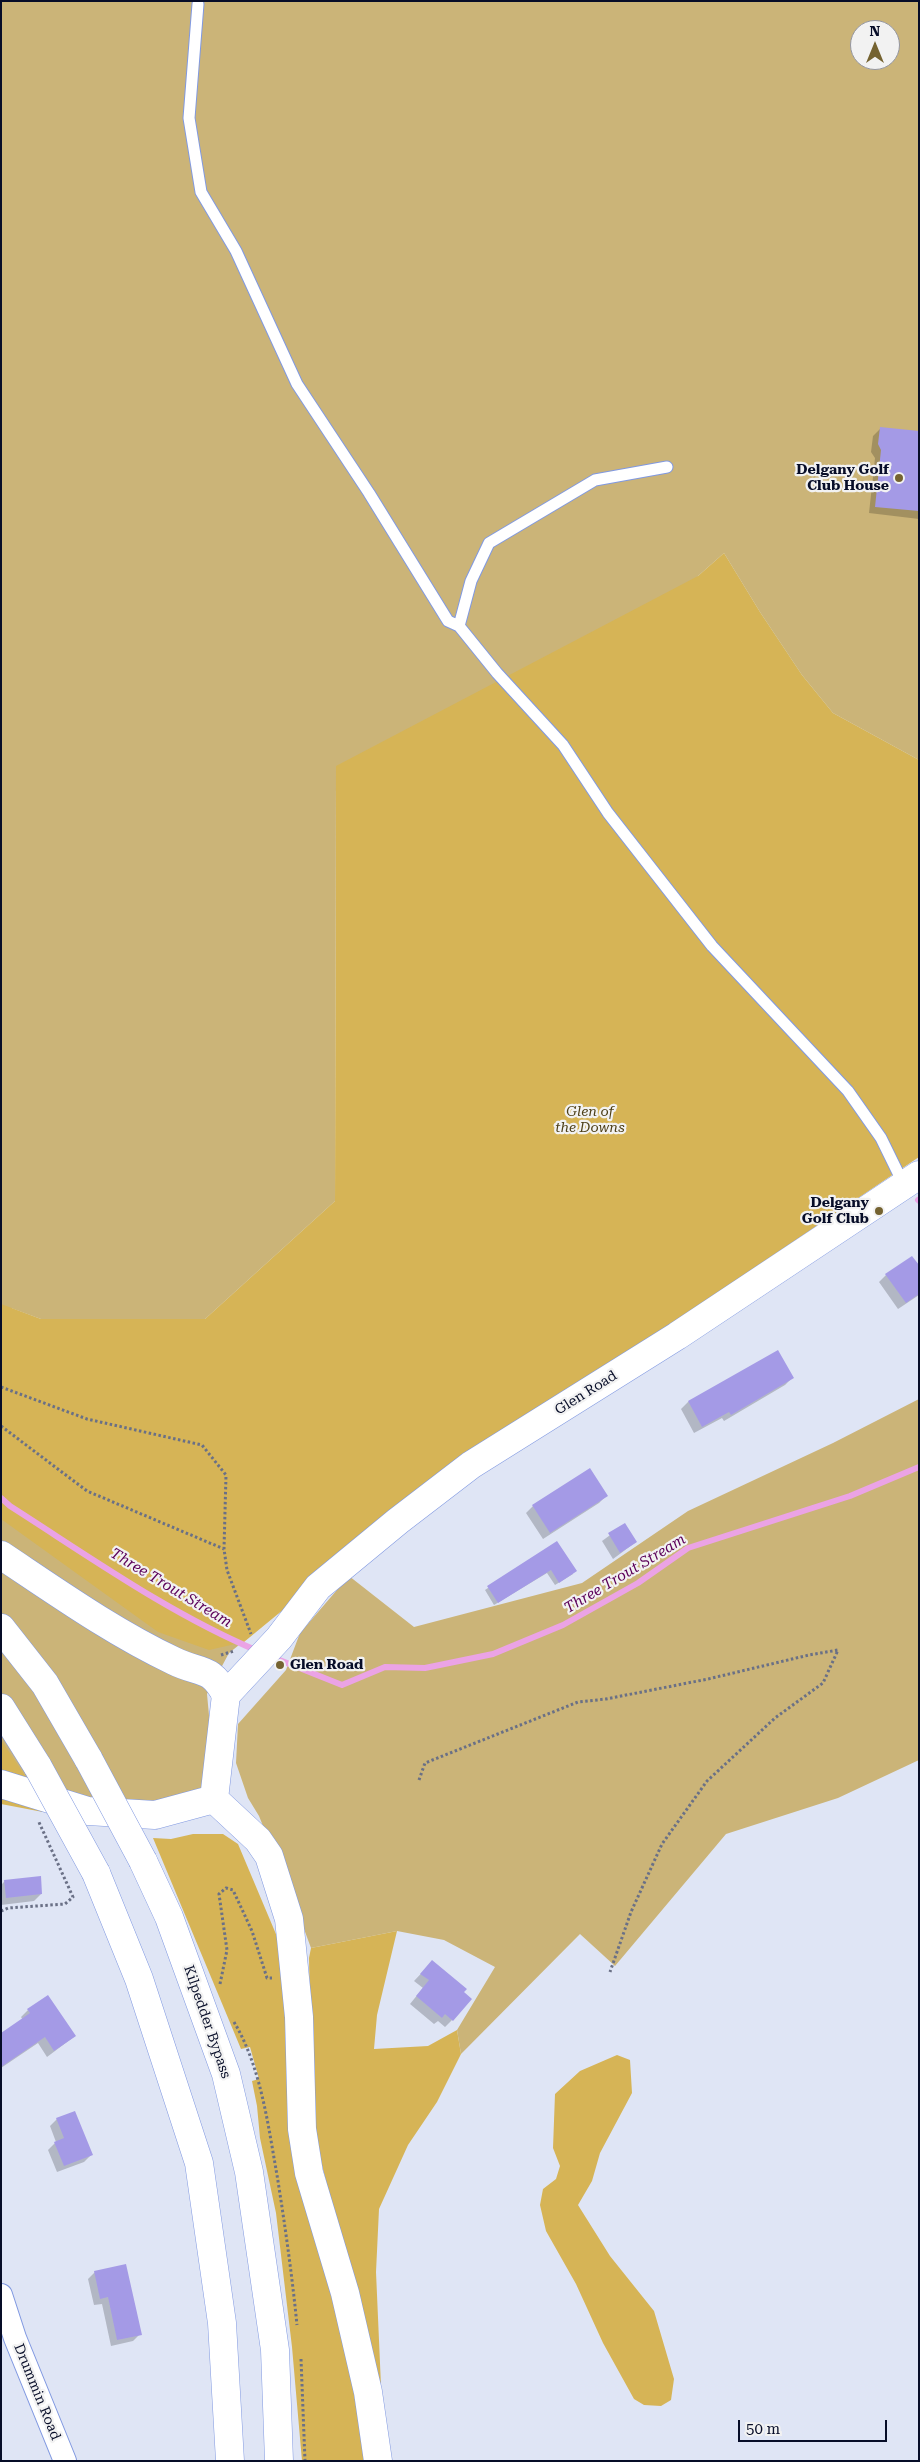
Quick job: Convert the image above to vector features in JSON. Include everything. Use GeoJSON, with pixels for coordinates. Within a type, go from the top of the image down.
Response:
{"type":"FeatureCollection","features":[{"type":"Feature","properties":{"kind":"main road","name":"Glen Road"},"geometry":{"type":"LineString","coordinates":[[226,1695],[256,1649],[318,1588],[398,1521],[471,1466],[677,1336],[911,1180]]}},
{"type":"Feature","properties":{"kind":"main road"},"geometry":{"type":"LineString","coordinates":[[1,1555],[118,1632],[177,1663],[201,1669],[214,1677],[226,1695],[214,1799]]}},
{"type":"Feature","properties":{"kind":"main road","name":"Kilpedder Bypass"},"geometry":{"type":"LineString","coordinates":[[1,1628],[45,1684],[89,1760],[143,1861],[169,1916],[226,2074],[248,2172],[275,2350],[279,2461]]}},
{"type":"Feature","properties":{"kind":"main road"},"geometry":{"type":"LineString","coordinates":[[1,1708],[38,1767],[96,1873],[139,1979],[199,2163],[222,2323],[230,2461]]}},
{"type":"Feature","properties":{"kind":"main road"},"geometry":{"type":"LineString","coordinates":[[1,1784],[88,1811],[156,1815],[214,1799]]}},
{"type":"Feature","properties":{"kind":"main road"},"geometry":{"type":"LineString","coordinates":[[214,1799],[258,1840],[269,1856],[289,1919],[299,2017],[302,2128],[309,2172],[347,2302],[368,2392],[378,2461]]}},
{"type":"Feature","properties":{"kind":"street","name":"Drummin Road"},"geometry":{"type":"LineString","coordinates":[[1,2295],[15,2338],[65,2461]]}},
{"type":"Feature","properties":{"kind":"lane"},"geometry":{"type":"LineString","coordinates":[[198,4],[190,118],[201,192],[236,251],[297,384],[369,493],[448,621],[459,626],[497,673],[563,745],[608,813],[712,946],[778,1014],[848,1091],[911,1180]]}},
{"type":"Feature","properties":{"kind":"lane"},"geometry":{"type":"LineString","coordinates":[[459,626],[471,582],[489,543],[595,480],[667,467]]}},
{"type":"Feature","properties":{"kind":"path"},"geometry":{"type":"LineString","coordinates":[[1,1387],[87,1419],[202,1445],[226,1475],[224,1549],[227,1570],[241,1601],[256,1649],[218,1655]]}},
{"type":"Feature","properties":{"kind":"path"},"geometry":{"type":"LineString","coordinates":[[1,1426],[87,1491],[224,1549]]}},
{"type":"Feature","properties":{"kind":"path"},"geometry":{"type":"LineString","coordinates":[[419,1780],[425,1763],[578,1702],[616,1698],[838,1650],[823,1683],[775,1718],[707,1781],[673,1828],[662,1844],[631,1912],[610,1972]]}},
{"type":"Feature","properties":{"kind":"path"},"geometry":{"type":"LineString","coordinates":[[1,1911],[8,1908],[65,1904],[73,1897],[36,1815]]}},
{"type":"Feature","properties":{"kind":"path"},"geometry":{"type":"LineString","coordinates":[[222,1990],[220,1983],[227,1950],[220,1894],[226,1888],[233,1890],[249,1924],[267,1978],[272,1978],[277,1972]]}},
{"type":"Feature","properties":{"kind":"path"},"geometry":{"type":"LineString","coordinates":[[230,2014],[244,2039],[268,2127],[286,2234],[298,2333]]}},
{"type":"Feature","properties":{"kind":"path"},"geometry":{"type":"LineString","coordinates":[[300,2357],[305,2461]]}},
{"type":"Feature","properties":{"kind":"shaded area"},"geometry":{"type":"Polygon","coordinates":[[[1,1],[919,1],[919,760],[833,713],[802,675],[724,553],[698,576],[449,1455],[229,1653],[207,1694],[211,1737],[205,1786],[155,1809],[1,1787],[1,1]],[[336,779],[335,1201],[205,1319],[41,1319],[11,1308],[52,1347],[388,1354],[336,779]]]}},
{"type":"Feature","properties":{"kind":"shaded area"},"geometry":{"type":"Polygon","coordinates":[[[919,1399],[919,1760],[838,1798],[726,1834],[615,1966],[580,1934],[461,2054],[457,2030],[495,1967],[444,1940],[397,1931],[311,1948],[259,1816],[248,1798],[236,1763],[238,1724],[286,1670],[300,1633],[349,1576],[414,1627],[582,1583],[688,1511],[833,1443],[919,1399]]]}},
{"type":"Feature","properties":{"kind":"green space","name":"Glen of the Downs"},"geometry":{"type":"Polygon","coordinates":[[[724,553],[802,675],[833,713],[919,760],[919,1157],[674,1322],[499,1432],[244,1642],[209,1650],[158,1632],[1,1519],[1,1304],[41,1319],[205,1319],[335,1201],[336,766],[698,576],[724,553]]]}},
{"type":"Feature","properties":{"kind":"green space"},"geometry":{"type":"Polygon","coordinates":[[[1,1740],[24,1774],[43,1812],[1,1804],[1,1740]]]}},
{"type":"Feature","properties":{"kind":"green space"},"geometry":{"type":"Polygon","coordinates":[[[193,1834],[223,1834],[238,1844],[281,1946],[365,2461],[302,2461],[292,2347],[276,2213],[260,2138],[252,2081],[259,2079],[250,2047],[241,2049],[153,1838],[171,1839],[193,1834]]]}},
{"type":"Feature","properties":{"kind":"green space"},"geometry":{"type":"Polygon","coordinates":[[[397,1931],[377,2015],[374,2049],[428,2046],[457,2030],[461,2054],[437,2102],[408,2145],[379,2209],[376,2272],[381,2386],[368,2346],[312,2126],[309,1958],[311,1948],[397,1931]]]}},
{"type":"Feature","properties":{"kind":"green space"},"geometry":{"type":"Polygon","coordinates":[[[617,2055],[630,2060],[632,2093],[600,2153],[592,2181],[578,2205],[610,2256],[654,2311],[674,2379],[671,2400],[661,2406],[644,2405],[634,2399],[603,2343],[576,2284],[546,2231],[540,2205],[543,2189],[556,2179],[560,2166],[553,2148],[555,2094],[580,2071],[617,2055]]]}},
{"type":"Feature","properties":{"kind":"building","name":"Delgany Golf Club House"},"geometry":{"type":"Polygon","coordinates":[[[880,427],[919,431],[919,511],[875,507],[881,450],[878,444],[880,427]]]}},
{"type":"Feature","properties":{"kind":"building"},"geometry":{"type":"Polygon","coordinates":[[[912,1256],[919,1265],[919,1294],[906,1303],[885,1274],[912,1256]]]}},
{"type":"Feature","properties":{"kind":"building"},"geometry":{"type":"Polygon","coordinates":[[[778,1350],[794,1378],[731,1415],[729,1412],[702,1427],[688,1401],[778,1350]]]}},
{"type":"Feature","properties":{"kind":"building"},"geometry":{"type":"Polygon","coordinates":[[[590,1468],[608,1496],[550,1533],[532,1505],[590,1468]]]}},
{"type":"Feature","properties":{"kind":"building"},"geometry":{"type":"Polygon","coordinates":[[[625,1523],[637,1542],[620,1553],[608,1533],[625,1523]]]}},
{"type":"Feature","properties":{"kind":"building"},"geometry":{"type":"Polygon","coordinates":[[[557,1541],[577,1571],[559,1583],[551,1570],[498,1603],[487,1586],[557,1541]]]}},
{"type":"Feature","properties":{"kind":"building"},"geometry":{"type":"Polygon","coordinates":[[[41,1876],[42,1894],[6,1898],[4,1880],[41,1876]]]}},
{"type":"Feature","properties":{"kind":"building"},"geometry":{"type":"Polygon","coordinates":[[[432,1960],[467,1989],[464,1992],[472,1999],[453,2021],[445,2014],[442,2018],[416,1996],[429,1980],[420,1974],[432,1960]]]}},
{"type":"Feature","properties":{"kind":"building"},"geometry":{"type":"Polygon","coordinates":[[[48,1995],[76,2036],[54,2051],[45,2037],[1,2067],[1,2033],[30,2013],[27,2009],[48,1995]]]}},
{"type":"Feature","properties":{"kind":"building"},"geometry":{"type":"Polygon","coordinates":[[[75,2111],[93,2155],[64,2166],[54,2142],[64,2138],[56,2118],[75,2111]]]}},
{"type":"Feature","properties":{"kind":"building"},"geometry":{"type":"Polygon","coordinates":[[[126,2264],[142,2335],[117,2340],[108,2297],[100,2299],[94,2271],[126,2264]]]}},
{"type":"Feature","properties":{"kind":"waterway","name":"Three Trout Stream"},"geometry":{"type":"LineString","coordinates":[[272,1657],[342,1685],[385,1667],[425,1668],[493,1654],[563,1625],[638,1583],[688,1548],[850,1496],[919,1467]]}},
{"type":"Feature","properties":{"kind":"waterway","name":"Three Trout Stream"},"geometry":{"type":"LineString","coordinates":[[1,1498],[10,1506],[131,1584],[193,1620],[258,1651]]}},
{"type":"Feature","properties":{"kind":"place","name":"Delgany Golf Club House"},"geometry":{"type":"Point","coordinates":[899,478]}},
{"type":"Feature","properties":{"kind":"place","name":"Delgany Golf Club"},"geometry":{"type":"Point","coordinates":[879,1211]}},
{"type":"Feature","properties":{"kind":"place","name":"Glen Road"},"geometry":{"type":"Point","coordinates":[280,1665]}}]}
